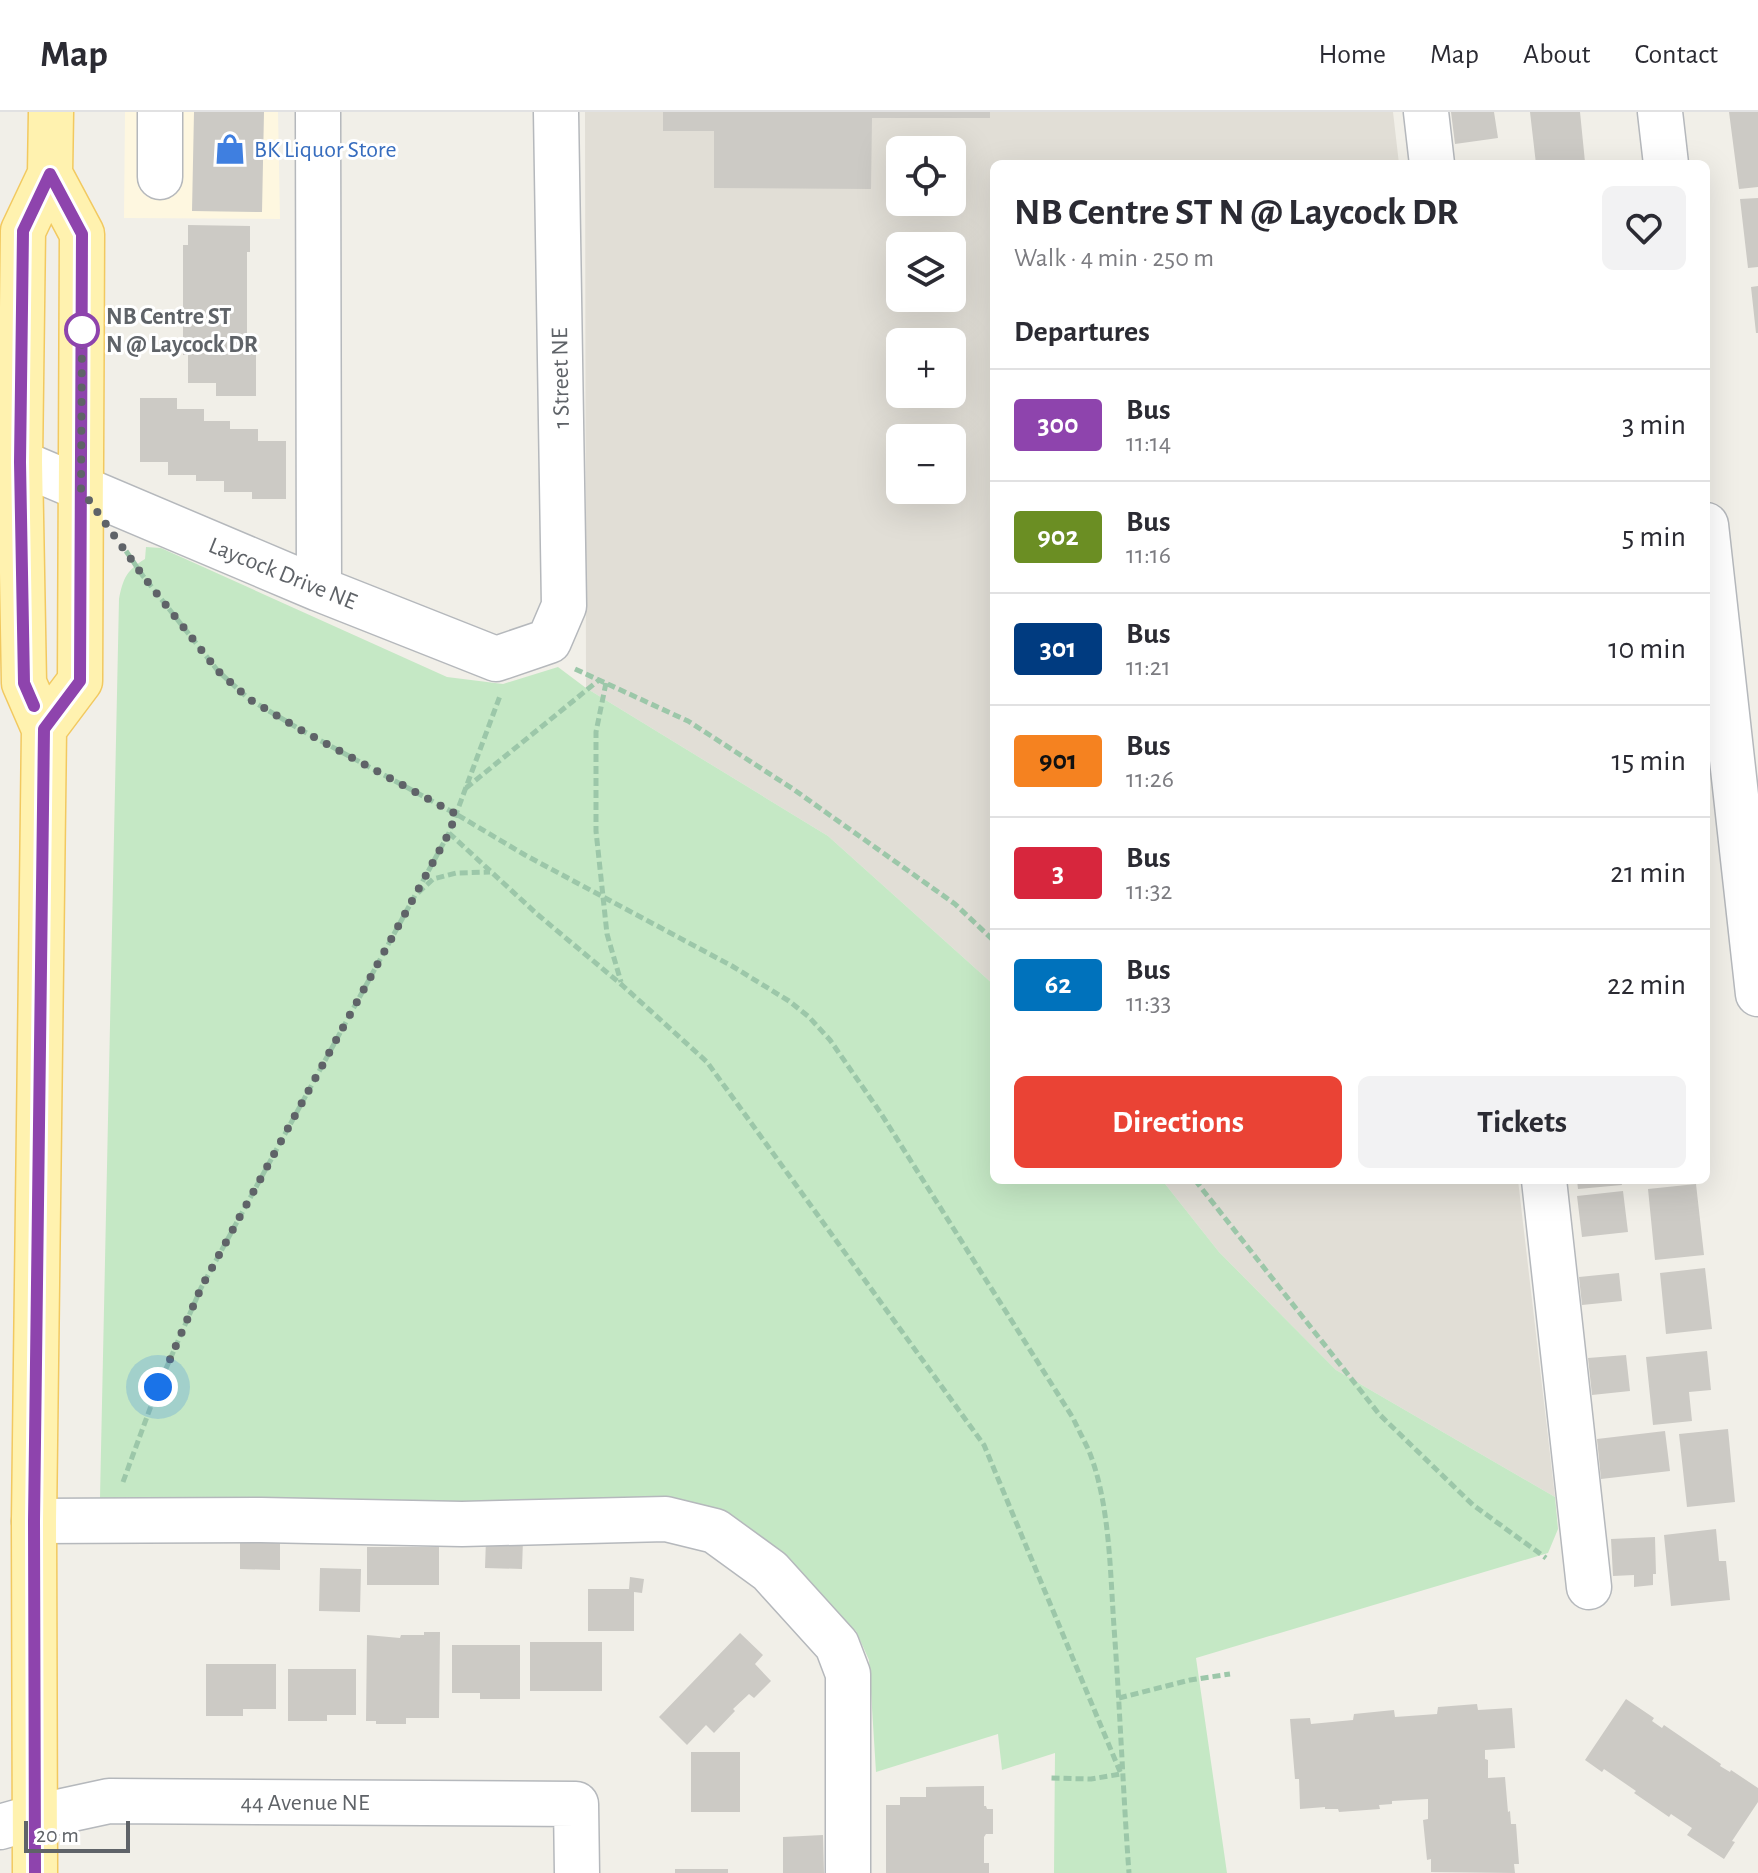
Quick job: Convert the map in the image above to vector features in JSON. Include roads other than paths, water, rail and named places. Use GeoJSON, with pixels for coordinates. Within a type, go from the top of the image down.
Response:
{"type":"FeatureCollection","features":[{"type":"Feature","properties":{"kind":"main road"},"geometry":{"type":"LineString","coordinates":[[35,1873],[18,1822],[34,1521],[44,729],[24,683],[10,458],[11,303],[23,231],[50,174],[51,112]]}},
{"type":"Feature","properties":{"kind":"main road"},"geometry":{"type":"LineString","coordinates":[[44,729],[80,681],[82,234],[50,174]]}},
{"type":"Feature","properties":{"kind":"street"},"geometry":{"type":"LineString","coordinates":[[160,112],[160,177]]}},
{"type":"Feature","properties":{"kind":"street"},"geometry":{"type":"LineString","coordinates":[[318,112],[319,589]]}},
{"type":"Feature","properties":{"kind":"street","name":"1 Street NE"},"geometry":{"type":"LineString","coordinates":[[556,112],[564,606],[557,652]]}},
{"type":"Feature","properties":{"kind":"street"},"geometry":{"type":"LineString","coordinates":[[1426,112],[1432,160]]}},
{"type":"Feature","properties":{"kind":"street"},"geometry":{"type":"LineString","coordinates":[[1660,112],[1666,160]]}},
{"type":"Feature","properties":{"kind":"street","name":"Laycock Drive NE"},"geometry":{"type":"LineString","coordinates":[[10,458],[319,589],[496,659],[557,652]]}},
{"type":"Feature","properties":{"kind":"street"},"geometry":{"type":"LineString","coordinates":[[1710,561],[1758,994]]}},
{"type":"Feature","properties":{"kind":"street"},"geometry":{"type":"LineString","coordinates":[[1544,1184],[1589,1587]]}},
{"type":"Feature","properties":{"kind":"street"},"geometry":{"type":"LineString","coordinates":[[34,1521],[261,1520],[462,1524],[666,1519],[715,1531],[770,1571],[837,1645],[848,1674],[848,1873]]}},
{"type":"Feature","properties":{"kind":"street","name":"44 Avenue NE"},"geometry":{"type":"LineString","coordinates":[[18,1822],[109,1801],[576,1804],[577,1873]]}},
{"type":"Feature","properties":{"kind":"place","name":"BK Liquor Store"},"geometry":{"type":"Point","coordinates":[230,149]}},
{"type":"Feature","properties":{"kind":"place","name":"NB Centre ST N @ Laycock DR"},"geometry":{"type":"Point","coordinates":[82,330]}}]}
